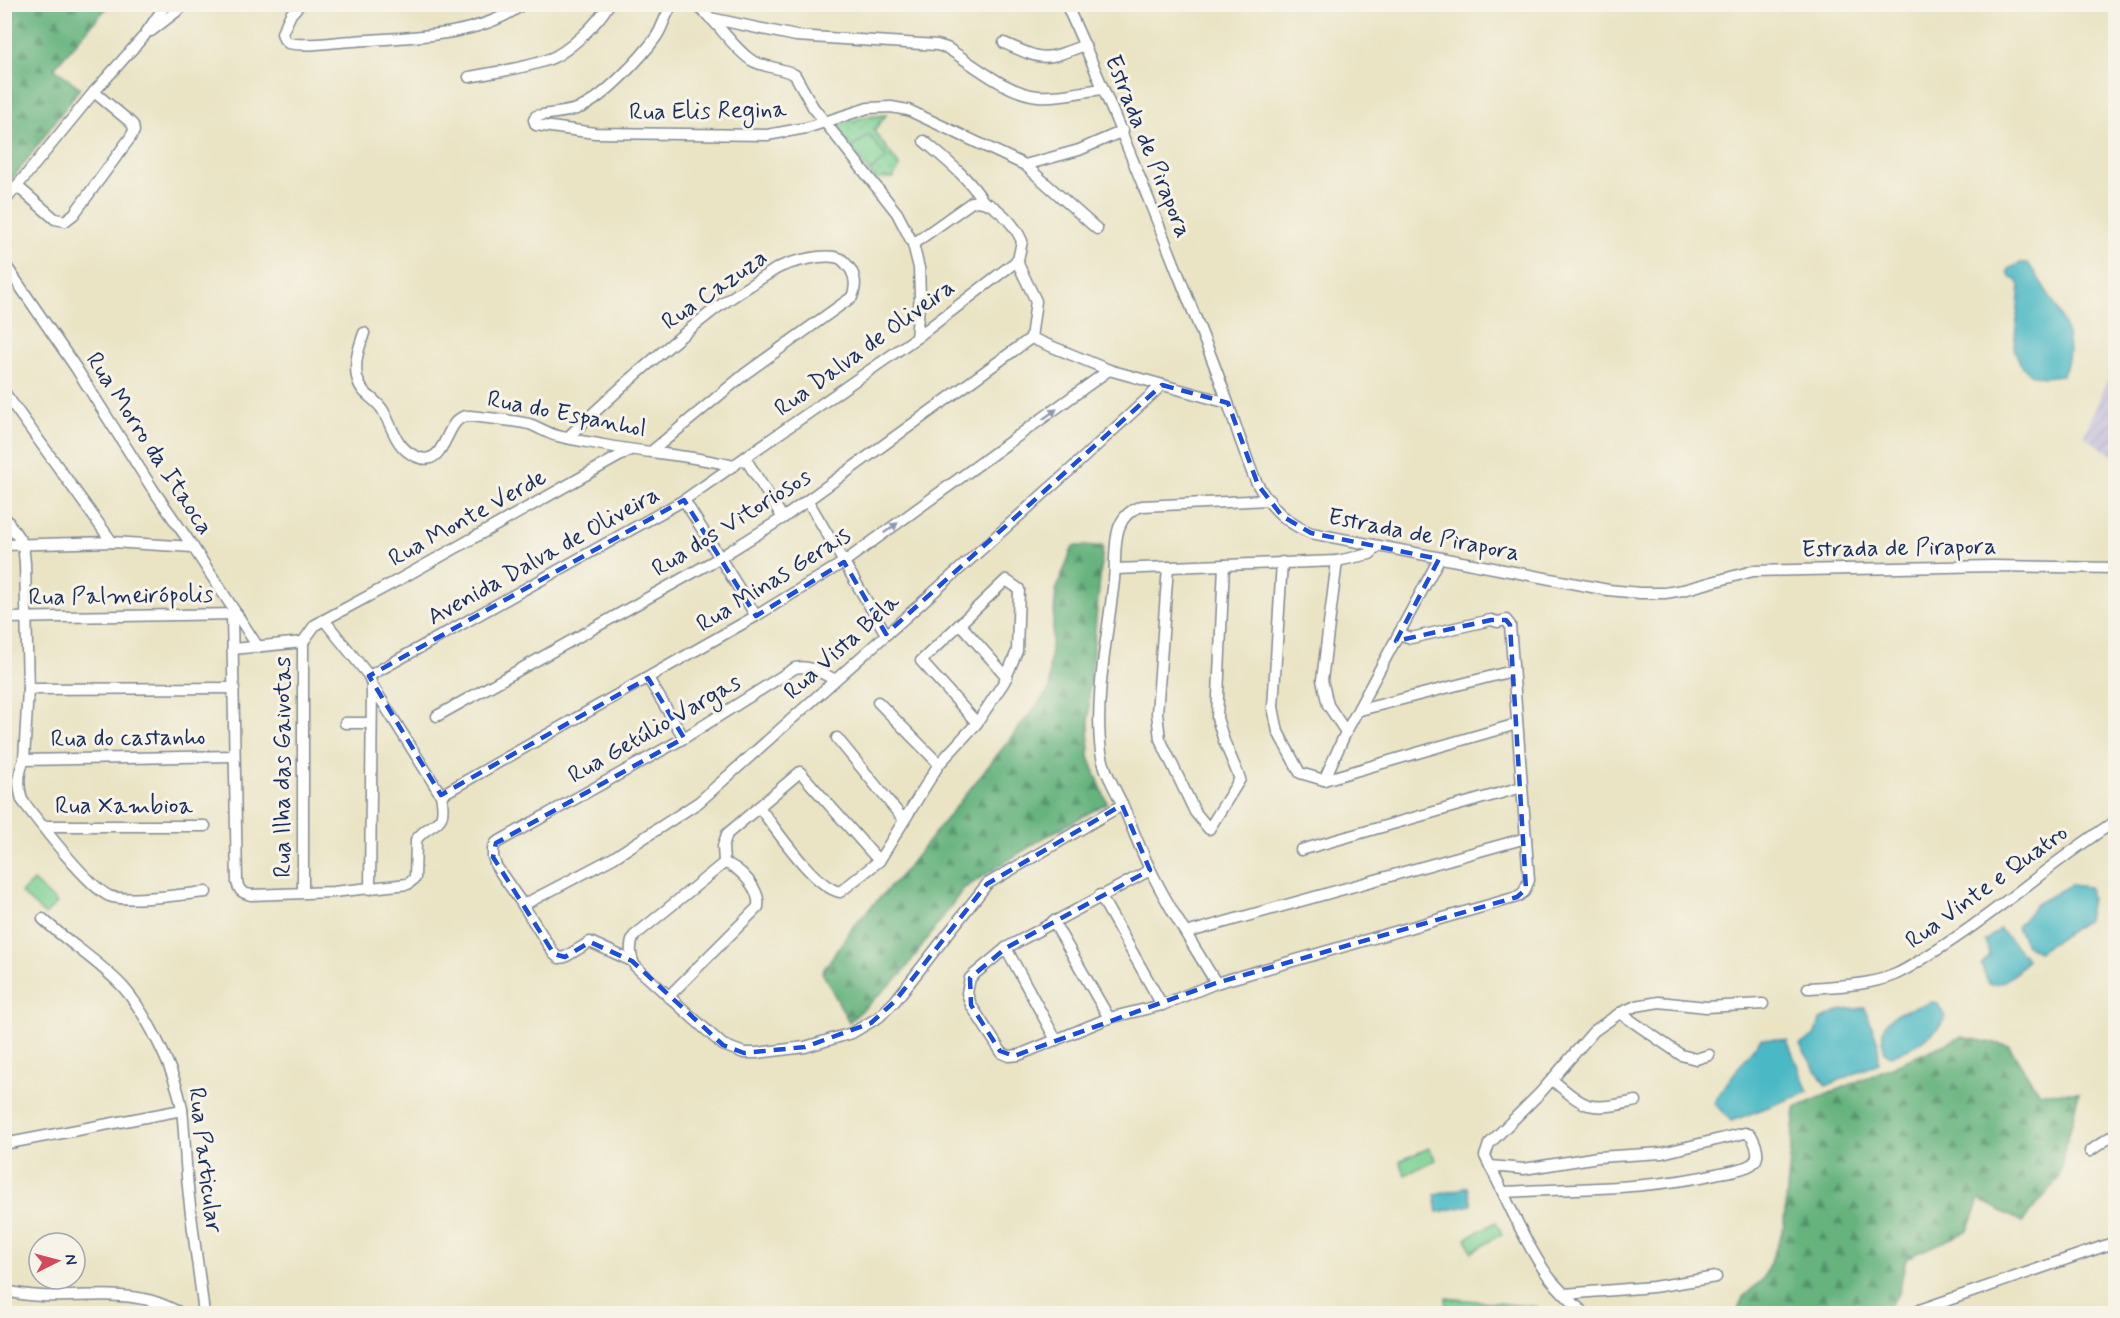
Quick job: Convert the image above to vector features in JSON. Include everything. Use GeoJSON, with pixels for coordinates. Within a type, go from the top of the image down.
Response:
{"type":"FeatureCollection","features":[{"type":"Feature","properties":{"kind":"street"},"geometry":{"type":"LineString","coordinates":[[4,202],[94,92],[144,36],[166,4]]}},
{"type":"Feature","properties":{"kind":"street"},"geometry":{"type":"LineString","coordinates":[[144,36],[186,4]]}},
{"type":"Feature","properties":{"kind":"street"},"geometry":{"type":"LineString","coordinates":[[300,4],[291,14],[282,33],[288,43],[412,36],[458,30],[497,19],[522,4]]}},
{"type":"Feature","properties":{"kind":"street"},"geometry":{"type":"LineString","coordinates":[[469,77],[551,59],[588,30],[609,4]]}},
{"type":"Feature","properties":{"kind":"street","name":"Rua Elis Regina"},"geometry":{"type":"LineString","coordinates":[[673,4],[647,50],[630,68],[593,100],[575,109],[536,116],[534,118],[536,125],[595,133],[767,135],[787,133],[868,108],[891,107],[908,110],[1025,165],[1097,229]]}},
{"type":"Feature","properties":{"kind":"street"},"geometry":{"type":"LineString","coordinates":[[693,4],[753,61],[795,75],[813,108],[897,213],[913,244],[919,268],[920,295],[916,338]]}},
{"type":"Feature","properties":{"kind":"street","name":"Estrada de Pirapora"},"geometry":{"type":"LineString","coordinates":[[1066,4],[1123,131],[1209,351],[1258,485],[1282,516],[1295,527],[1311,533],[1439,559],[1608,591],[1640,593],[1683,590],[1753,571],[1993,566],[2115,568]]}},
{"type":"Feature","properties":{"kind":"street"},"geometry":{"type":"LineString","coordinates":[[710,18],[796,36],[938,45],[1012,89],[1027,95],[1047,96],[1103,89]]}},
{"type":"Feature","properties":{"kind":"street"},"geometry":{"type":"LineString","coordinates":[[1004,43],[1033,56],[1047,58],[1085,45]]}},
{"type":"Feature","properties":{"kind":"street"},"geometry":{"type":"LineString","coordinates":[[18,187],[54,219],[65,221],[74,214],[134,131],[129,121],[94,92]]}},
{"type":"Feature","properties":{"kind":"street"},"geometry":{"type":"LineString","coordinates":[[1025,165],[1079,150],[1123,131]]}},
{"type":"Feature","properties":{"kind":"street"},"geometry":{"type":"LineString","coordinates":[[924,141],[960,173],[976,189],[983,201],[996,209],[1019,234],[1022,248],[1018,260],[1036,301],[1031,338],[1109,370],[1228,403]]}},
{"type":"Feature","properties":{"kind":"street"},"geometry":{"type":"LineString","coordinates":[[913,244],[972,202],[983,201]]}},
{"type":"Feature","properties":{"kind":"street","name":"Rua Cazuza"},"geometry":{"type":"LineString","coordinates":[[567,438],[623,385],[682,336],[712,312],[776,269],[786,264],[822,258],[842,260],[848,265],[855,283],[852,297],[746,373],[652,452]]}},
{"type":"Feature","properties":{"kind":"street","name":"Rua Dalva de Oliveira"},"geometry":{"type":"LineString","coordinates":[[734,466],[916,338],[1018,260]]}},
{"type":"Feature","properties":{"kind":"street","name":"Rua Morro da Itaoca"},"geometry":{"type":"LineString","coordinates":[[4,263],[76,368],[152,488],[258,647]]}},
{"type":"Feature","properties":{"kind":"street","name":"Rua do Espanhol"},"geometry":{"type":"LineString","coordinates":[[364,333],[356,356],[357,378],[361,388],[381,407],[398,441],[416,457],[432,457],[438,453],[454,423],[466,416],[531,425],[567,438],[630,450],[693,456],[734,466]]}},
{"type":"Feature","properties":{"kind":"street","name":"Rua dos Vitoriosos"},"geometry":{"type":"LineString","coordinates":[[437,716],[720,558],[783,518],[1031,338]]}},
{"type":"Feature","properties":{"kind":"street","name":"Rua Minas Gerais"},"geometry":{"type":"LineString","coordinates":[[441,795],[756,616],[844,562],[1109,370]]}},
{"type":"Feature","properties":{"kind":"street","name":"Rua Vista Bela"},"geometry":{"type":"LineString","coordinates":[[523,905],[613,858],[699,802],[834,679],[1070,471],[1162,385]]}},
{"type":"Feature","properties":{"kind":"street"},"geometry":{"type":"LineString","coordinates":[[4,392],[112,542]]}},
{"type":"Feature","properties":{"kind":"street","name":"Rua Monte Verde"},"geometry":{"type":"LineString","coordinates":[[303,642],[315,625],[630,450]]}},
{"type":"Feature","properties":{"kind":"street"},"geometry":{"type":"LineString","coordinates":[[745,458],[783,518]]}},
{"type":"Feature","properties":{"kind":"street","name":"Avenida Dalva de Oliveira"},"geometry":{"type":"LineString","coordinates":[[370,681],[684,500],[734,466]]}},
{"type":"Feature","properties":{"kind":"street"},"geometry":{"type":"LineString","coordinates":[[684,500],[756,616]]}},
{"type":"Feature","properties":{"kind":"street"},"geometry":{"type":"LineString","coordinates":[[1216,983],[1150,870],[1104,768],[1099,724],[1118,528],[1126,515],[1136,508],[1269,500]]}},
{"type":"Feature","properties":{"kind":"street"},"geometry":{"type":"LineString","coordinates":[[808,501],[886,634]]}},
{"type":"Feature","properties":{"kind":"street"},"geometry":{"type":"LineString","coordinates":[[4,516],[23,543],[28,689],[24,760],[18,785],[22,800],[93,885],[110,896],[138,898],[206,892]]}},
{"type":"Feature","properties":{"kind":"street"},"geometry":{"type":"LineString","coordinates":[[4,544],[112,542],[194,548]]}},
{"type":"Feature","properties":{"kind":"street"},"geometry":{"type":"LineString","coordinates":[[1115,569],[1337,561],[1370,554],[1378,546]]}},
{"type":"Feature","properties":{"kind":"street"},"geometry":{"type":"LineString","coordinates":[[1324,780],[1346,732],[1360,710],[1439,559]]}},
{"type":"Feature","properties":{"kind":"street"},"geometry":{"type":"LineString","coordinates":[[1337,561],[1322,680],[1328,705],[1346,732]]}},
{"type":"Feature","properties":{"kind":"street"},"geometry":{"type":"LineString","coordinates":[[1282,562],[1273,707],[1278,732],[1300,773],[1324,780],[1517,724]]}},
{"type":"Feature","properties":{"kind":"street"},"geometry":{"type":"LineString","coordinates":[[1168,567],[1157,706],[1158,728],[1160,739],[1195,812],[1209,829],[1240,779],[1217,718],[1224,565]]}},
{"type":"Feature","properties":{"kind":"street"},"geometry":{"type":"LineString","coordinates":[[759,807],[814,876],[832,890],[840,892],[879,861],[939,764],[976,723],[1007,677],[1017,651],[1019,589],[1006,580],[921,661],[976,723]]}},
{"type":"Feature","properties":{"kind":"street"},"geometry":{"type":"LineString","coordinates":[[235,614],[233,756],[237,882],[238,890],[243,894],[370,889],[408,884],[415,878],[416,840],[442,816],[444,809],[441,795],[370,681],[324,620]]}},
{"type":"Feature","properties":{"kind":"street","name":"Rua Palmeirópolis"},"geometry":{"type":"LineString","coordinates":[[4,618],[235,614]]}},
{"type":"Feature","properties":{"kind":"street"},"geometry":{"type":"LineString","coordinates":[[1150,870],[1100,895],[1006,948],[970,978],[967,993],[971,1005],[1000,1051],[1006,1055],[1019,1055],[1109,1018],[1162,1005],[1216,983],[1517,897],[1524,892],[1529,880],[1510,625],[1506,620],[1488,621],[1411,638],[1399,634]]}},
{"type":"Feature","properties":{"kind":"street"},"geometry":{"type":"LineString","coordinates":[[960,624],[1007,677]]}},
{"type":"Feature","properties":{"kind":"street"},"geometry":{"type":"LineString","coordinates":[[233,649],[303,642]]}},
{"type":"Feature","properties":{"kind":"street","name":"Rua Ilha das Gaivotas"},"geometry":{"type":"LineString","coordinates":[[303,642],[303,892]]}},
{"type":"Feature","properties":{"kind":"street","name":"Rua Getúlio Vargas"},"geometry":{"type":"LineString","coordinates":[[523,905],[496,866],[493,849],[496,843],[684,738],[795,668],[803,666],[812,668],[834,679]]}},
{"type":"Feature","properties":{"kind":"street"},"geometry":{"type":"LineString","coordinates":[[1360,710],[1512,671]]}},
{"type":"Feature","properties":{"kind":"street"},"geometry":{"type":"LineString","coordinates":[[648,678],[684,738]]}},
{"type":"Feature","properties":{"kind":"street"},"geometry":{"type":"LineString","coordinates":[[370,681],[370,889]]}},
{"type":"Feature","properties":{"kind":"street"},"geometry":{"type":"LineString","coordinates":[[28,689],[234,688]]}},
{"type":"Feature","properties":{"kind":"street"},"geometry":{"type":"LineString","coordinates":[[878,702],[939,764]]}},
{"type":"Feature","properties":{"kind":"street"},"geometry":{"type":"LineString","coordinates":[[345,723],[371,723]]}},
{"type":"Feature","properties":{"kind":"street"},"geometry":{"type":"LineString","coordinates":[[837,738],[904,820]]}},
{"type":"Feature","properties":{"kind":"street","name":"Rua do castanho"},"geometry":{"type":"LineString","coordinates":[[24,760],[233,756]]}},
{"type":"Feature","properties":{"kind":"street"},"geometry":{"type":"LineString","coordinates":[[724,863],[723,846],[727,834],[800,772],[879,861]]}},
{"type":"Feature","properties":{"kind":"street"},"geometry":{"type":"LineString","coordinates":[[1301,850],[1522,787]]}},
{"type":"Feature","properties":{"kind":"street"},"geometry":{"type":"LineString","coordinates":[[724,863],[634,936],[630,949],[632,961],[668,997],[723,1045],[738,1052],[757,1053],[805,1047],[852,1033],[871,1023],[888,1009],[987,884],[1122,805]]}},
{"type":"Feature","properties":{"kind":"street","name":"Rua Vinte e Quatro"},"geometry":{"type":"LineString","coordinates":[[1808,988],[1859,985],[1894,975],[1958,937],[2068,852],[2115,821]]}},
{"type":"Feature","properties":{"kind":"street","name":"Rua Xambioa"},"geometry":{"type":"LineString","coordinates":[[43,826],[205,826]]}},
{"type":"Feature","properties":{"kind":"street"},"geometry":{"type":"LineString","coordinates":[[1186,933],[1526,838]]}},
{"type":"Feature","properties":{"kind":"street"},"geometry":{"type":"LineString","coordinates":[[668,997],[758,907],[758,896],[745,878],[735,867],[724,863]]}},
{"type":"Feature","properties":{"kind":"street"},"geometry":{"type":"LineString","coordinates":[[1100,895],[1162,1005]]}},
{"type":"Feature","properties":{"kind":"street"},"geometry":{"type":"LineString","coordinates":[[523,905],[554,954],[559,958],[565,957],[590,942],[632,961]]}},
{"type":"Feature","properties":{"kind":"street","name":"Rua Particular"},"geometry":{"type":"LineString","coordinates":[[43,919],[60,936],[94,961],[124,988],[139,1010],[171,1069],[182,1110],[188,1189],[204,1314]]}},
{"type":"Feature","properties":{"kind":"street"},"geometry":{"type":"LineString","coordinates":[[1053,921],[1109,1018]]}},
{"type":"Feature","properties":{"kind":"street"},"geometry":{"type":"LineString","coordinates":[[1006,948],[1056,1040]]}},
{"type":"Feature","properties":{"kind":"street"},"geometry":{"type":"LineString","coordinates":[[1585,1314],[1548,1276],[1534,1253],[1485,1156],[1489,1144],[1552,1080],[1594,1031],[1620,1013],[1636,1006],[1659,1002],[1706,1007],[1763,1004]]}},
{"type":"Feature","properties":{"kind":"street"},"geometry":{"type":"LineString","coordinates":[[1620,1013],[1681,1055],[1696,1059],[1709,1055]]}},
{"type":"Feature","properties":{"kind":"street"},"geometry":{"type":"LineString","coordinates":[[1552,1080],[1588,1105],[1636,1101]]}},
{"type":"Feature","properties":{"kind":"street"},"geometry":{"type":"LineString","coordinates":[[4,1144],[182,1110]]}},
{"type":"Feature","properties":{"kind":"street"},"geometry":{"type":"LineString","coordinates":[[1490,1166],[1524,1169],[1598,1157],[1662,1153],[1745,1133],[1751,1136],[1756,1145],[1757,1157],[1753,1164],[1704,1177],[1634,1185],[1503,1192]]}},
{"type":"Feature","properties":{"kind":"street"},"geometry":{"type":"LineString","coordinates":[[2090,1151],[2115,1133]]}},
{"type":"Feature","properties":{"kind":"street"},"geometry":{"type":"LineString","coordinates":[[1908,1314],[2115,1242]]}},
{"type":"Feature","properties":{"kind":"street"},"geometry":{"type":"LineString","coordinates":[[1564,1294],[1653,1287],[1716,1277]]}},
{"type":"Feature","properties":{"kind":"street"},"geometry":{"type":"LineString","coordinates":[[4,1290],[31,1295],[135,1297],[183,1314]]}},
{"type":"Feature","properties":{"kind":"highlighted area"},"geometry":{"type":"Polygon","coordinates":[[[1162,385],[1228,403],[1258,485],[1282,516],[1311,533],[1439,559],[1396,641],[1491,620],[1506,620],[1510,625],[1526,889],[1517,897],[1216,983],[1014,1056],[1000,1051],[971,1005],[970,978],[1006,948],[1150,870],[1122,805],[987,884],[895,1001],[871,1023],[805,1047],[744,1053],[723,1045],[632,961],[590,942],[565,957],[554,954],[493,857],[496,843],[684,738],[648,678],[441,795],[369,676],[684,500],[756,616],[844,562],[886,634],[1162,385]]]}},
{"type":"Feature","properties":{"kind":"shaded area"},"geometry":{"type":"Polygon","coordinates":[[[2115,362],[2116,457],[2084,436],[2115,362]]]}},
{"type":"Feature","properties":{"kind":"green space"},"geometry":{"type":"Polygon","coordinates":[[[5,4],[109,5],[54,68],[80,88],[5,189],[5,4]]]}},
{"type":"Feature","properties":{"kind":"green space"},"geometry":{"type":"Polygon","coordinates":[[[886,115],[874,131],[900,166],[893,178],[876,179],[869,172],[886,158],[870,135],[851,148],[835,126],[864,117],[886,115]]]}},
{"type":"Feature","properties":{"kind":"green space"},"geometry":{"type":"Polygon","coordinates":[[[869,135],[887,158],[869,172],[851,148],[869,135]]]}},
{"type":"Feature","properties":{"kind":"green space"},"geometry":{"type":"Polygon","coordinates":[[[1073,546],[1103,546],[1089,693],[1089,757],[1107,803],[1045,837],[963,889],[902,974],[849,1022],[822,972],[855,924],[902,874],[1050,689],[1049,669],[1056,591],[1073,546]]]}},
{"type":"Feature","properties":{"kind":"green space"},"geometry":{"type":"Polygon","coordinates":[[[33,881],[57,903],[45,915],[21,893],[33,881]]]}},
{"type":"Feature","properties":{"kind":"green space"},"geometry":{"type":"Polygon","coordinates":[[[1961,1037],[2009,1046],[2039,1093],[2079,1092],[2058,1180],[2022,1222],[1980,1200],[1968,1231],[1906,1258],[1899,1294],[1883,1313],[1737,1313],[1743,1297],[1763,1279],[1783,1232],[1795,1108],[1961,1037]]]}},
{"type":"Feature","properties":{"kind":"green space"},"geometry":{"type":"Polygon","coordinates":[[[1429,1148],[1436,1160],[1405,1175],[1400,1161],[1429,1148]]]}},
{"type":"Feature","properties":{"kind":"green space"},"geometry":{"type":"Polygon","coordinates":[[[1496,1222],[1502,1234],[1472,1252],[1466,1238],[1496,1222]]]}},
{"type":"Feature","properties":{"kind":"green space"},"geometry":{"type":"Polygon","coordinates":[[[1446,1298],[1537,1307],[1537,1313],[1445,1313],[1446,1298]]]}},
{"type":"Feature","properties":{"kind":"water"},"geometry":{"type":"Polygon","coordinates":[[[2021,263],[2028,263],[2053,301],[2066,331],[2069,346],[2068,361],[2062,375],[2043,377],[2030,374],[2020,363],[2014,348],[2020,286],[2017,280],[2011,278],[2007,273],[2010,268],[2021,263]]]}},
{"type":"Feature","properties":{"kind":"water"},"geometry":{"type":"Polygon","coordinates":[[[2070,885],[2089,887],[2091,899],[2087,920],[2038,952],[2026,945],[2017,927],[2036,904],[2070,885]]]}},
{"type":"Feature","properties":{"kind":"water"},"geometry":{"type":"Polygon","coordinates":[[[2000,929],[2027,959],[2011,977],[1995,984],[1989,984],[1981,965],[1990,955],[1985,941],[2000,929]]]}},
{"type":"Feature","properties":{"kind":"water"},"geometry":{"type":"Polygon","coordinates":[[[1933,1002],[1938,1004],[1945,1017],[1937,1029],[1913,1046],[1891,1056],[1885,1053],[1883,1040],[1887,1022],[1901,1012],[1933,1002]]]}},
{"type":"Feature","properties":{"kind":"water"},"geometry":{"type":"Polygon","coordinates":[[[1865,1008],[1878,1043],[1879,1063],[1826,1086],[1800,1045],[1816,1034],[1820,1020],[1842,1010],[1865,1008]]]}},
{"type":"Feature","properties":{"kind":"water"},"geometry":{"type":"Polygon","coordinates":[[[1761,1038],[1787,1040],[1808,1092],[1731,1121],[1714,1103],[1761,1038]]]}},
{"type":"Feature","properties":{"kind":"water"},"geometry":{"type":"Polygon","coordinates":[[[1468,1187],[1472,1205],[1438,1212],[1435,1195],[1468,1187]]]}}]}
